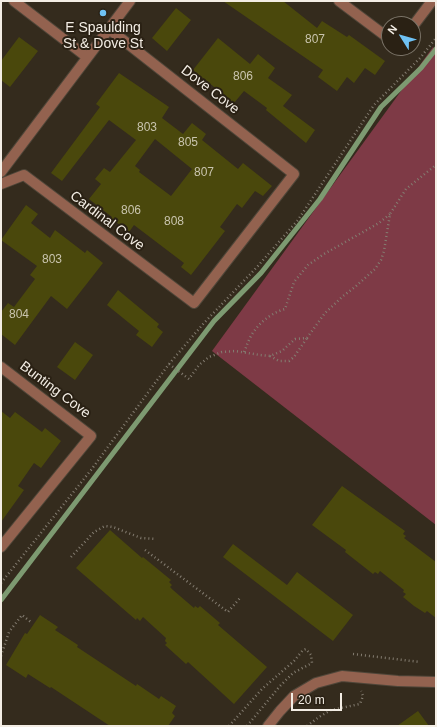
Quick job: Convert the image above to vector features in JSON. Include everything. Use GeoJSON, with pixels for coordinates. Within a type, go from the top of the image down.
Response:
{"type":"FeatureCollection","features":[{"type":"Feature","properties":{"kind":"street"},"geometry":{"type":"LineString","coordinates":[[14,1],[87,57]]}},
{"type":"Feature","properties":{"kind":"street"},"geometry":{"type":"LineString","coordinates":[[1,172],[130,1]]}},
{"type":"Feature","properties":{"kind":"street"},"geometry":{"type":"LineString","coordinates":[[339,1],[381,33]]}},
{"type":"Feature","properties":{"kind":"street"},"geometry":{"type":"LineString","coordinates":[[421,16],[432,1]]}},
{"type":"Feature","properties":{"kind":"street","name":"Dove Cove"},"geometry":{"type":"LineString","coordinates":[[108,29],[294,174],[194,303]]}},
{"type":"Feature","properties":{"kind":"street","name":"Cardinal Cove"},"geometry":{"type":"LineString","coordinates":[[1,184],[24,175],[194,303]]}},
{"type":"Feature","properties":{"kind":"street","name":"Bunting Cove"},"geometry":{"type":"LineString","coordinates":[[1,367],[91,436],[1,547]]}},
{"type":"Feature","properties":{"kind":"street"},"geometry":{"type":"LineString","coordinates":[[268,726],[294,696],[316,682],[342,676],[398,681],[436,682]]}},
{"type":"Feature","properties":{"kind":"path"},"geometry":{"type":"LineString","coordinates":[[1,583],[91,470],[204,322],[257,268],[298,220],[374,105],[421,57],[436,38]]}},
{"type":"Feature","properties":{"kind":"path"},"geometry":{"type":"LineString","coordinates":[[244,352],[249,339],[257,328],[276,311],[285,309],[294,282],[308,265],[390,214],[406,189],[436,165]]}},
{"type":"Feature","properties":{"kind":"path"},"geometry":{"type":"LineString","coordinates":[[171,365],[189,379],[200,365],[209,357],[222,352],[244,352],[270,356],[279,361],[289,361],[325,313],[369,275],[381,260],[384,251],[390,214]]}},
{"type":"Feature","properties":{"kind":"path"},"geometry":{"type":"LineString","coordinates":[[270,356],[282,351],[295,339],[306,338]]}},
{"type":"Feature","properties":{"kind":"path"},"geometry":{"type":"LineString","coordinates":[[71,557],[94,532],[105,526],[113,527],[141,538],[156,539]]}},
{"type":"Feature","properties":{"kind":"path"},"geometry":{"type":"LineString","coordinates":[[144,550],[228,612],[240,598]]}},
{"type":"Feature","properties":{"kind":"path"},"geometry":{"type":"LineString","coordinates":[[1,656],[9,632],[22,615],[32,622]]}},
{"type":"Feature","properties":{"kind":"path"},"geometry":{"type":"LineString","coordinates":[[229,726],[262,689],[294,661],[303,650],[306,649],[311,655],[312,663],[293,673],[280,686],[247,726]]}},
{"type":"Feature","properties":{"kind":"path"},"geometry":{"type":"LineString","coordinates":[[353,654],[420,662]]}},
{"type":"Feature","properties":{"kind":"path"},"geometry":{"type":"LineString","coordinates":[[307,726],[331,710],[360,704],[363,696],[361,691]]}},
{"type":"Feature","properties":{"kind":"shaded area"},"geometry":{"type":"Polygon","coordinates":[[[433,47],[436,50],[436,525],[212,351],[433,47]]]}},
{"type":"Feature","properties":{"kind":"building"},"geometry":{"type":"Polygon","coordinates":[[[223,1],[283,1],[317,28],[322,21],[347,37],[349,35],[385,61],[375,75],[365,68],[354,83],[347,77],[337,91],[318,77],[323,70],[223,1]]]}},
{"type":"Feature","properties":{"kind":"building"},"geometry":{"type":"Polygon","coordinates":[[[176,8],[191,20],[167,51],[152,38],[176,8]]]}},
{"type":"Feature","properties":{"kind":"building"},"geometry":{"type":"Polygon","coordinates":[[[19,37],[38,51],[10,87],[1,80],[1,61],[19,37]]]}},
{"type":"Feature","properties":{"kind":"building"},"geometry":{"type":"Polygon","coordinates":[[[218,38],[250,64],[258,54],[275,68],[268,78],[292,95],[283,106],[315,130],[306,143],[266,110],[267,108],[244,91],[234,103],[193,70],[218,38]]]}},
{"type":"Feature","properties":{"kind":"building"},"geometry":{"type":"Polygon","coordinates":[[[119,73],[169,107],[162,118],[183,134],[192,123],[206,134],[202,140],[238,169],[243,163],[272,186],[263,196],[255,191],[242,208],[237,204],[220,227],[225,231],[191,275],[181,267],[184,263],[134,225],[129,232],[89,199],[101,184],[95,179],[104,168],[110,172],[136,140],[109,120],[62,181],[51,173],[100,107],[96,104],[119,73]],[[155,139],[135,166],[140,170],[139,172],[171,196],[192,169],[155,139]]]}},
{"type":"Feature","properties":{"kind":"building"},"geometry":{"type":"Polygon","coordinates":[[[26,205],[38,214],[31,223],[50,238],[55,230],[85,253],[87,250],[103,263],[67,309],[51,296],[15,345],[1,334],[1,312],[8,303],[14,307],[35,279],[30,275],[37,266],[1,240],[26,205]]]}},
{"type":"Feature","properties":{"kind":"building"},"geometry":{"type":"Polygon","coordinates":[[[118,290],[159,324],[157,327],[163,332],[152,347],[136,335],[139,331],[107,305],[118,290]]]}},
{"type":"Feature","properties":{"kind":"building"},"geometry":{"type":"Polygon","coordinates":[[[75,342],[93,355],[75,380],[57,367],[75,342]]]}},
{"type":"Feature","properties":{"kind":"building"},"geometry":{"type":"Polygon","coordinates":[[[1,411],[10,418],[15,412],[42,432],[45,428],[61,441],[41,468],[34,463],[18,486],[24,490],[1,522],[1,411]]]}},
{"type":"Feature","properties":{"kind":"building"},"geometry":{"type":"Polygon","coordinates":[[[342,486],[405,531],[403,534],[406,536],[404,538],[436,562],[436,618],[427,611],[425,613],[414,606],[403,597],[406,594],[403,592],[404,590],[380,571],[378,574],[375,572],[373,574],[345,552],[346,550],[312,525],[342,486]]]}},
{"type":"Feature","properties":{"kind":"building"},"geometry":{"type":"Polygon","coordinates":[[[110,530],[142,558],[143,557],[171,580],[169,582],[172,585],[170,587],[173,590],[194,608],[195,606],[198,608],[200,606],[220,623],[218,625],[267,667],[234,704],[188,662],[186,664],[165,645],[167,643],[165,641],[166,638],[143,617],[140,621],[137,618],[136,620],[76,568],[110,530]]]}},
{"type":"Feature","properties":{"kind":"building"},"geometry":{"type":"Polygon","coordinates":[[[233,544],[287,585],[297,572],[353,615],[333,641],[223,557],[233,544]]]}},
{"type":"Feature","properties":{"kind":"building"},"geometry":{"type":"Polygon","coordinates":[[[40,615],[58,627],[55,630],[78,645],[77,647],[136,686],[137,684],[159,699],[161,696],[176,706],[172,713],[175,716],[168,726],[110,726],[51,687],[50,688],[28,674],[26,678],[6,665],[25,633],[27,634],[40,615]]]}},
{"type":"Feature","properties":{"kind":"building"},"geometry":{"type":"Polygon","coordinates":[[[418,711],[429,726],[397,726],[418,711]]]}},
{"type":"Feature","properties":{"kind":"waterway"},"geometry":{"type":"LineString","coordinates":[[1,600],[214,321],[261,273],[320,199],[381,107],[421,68],[436,49]]}},
{"type":"Feature","properties":{"kind":"place","name":"E Spaulding St & Dove St"},"geometry":{"type":"Point","coordinates":[103,13]}}]}
